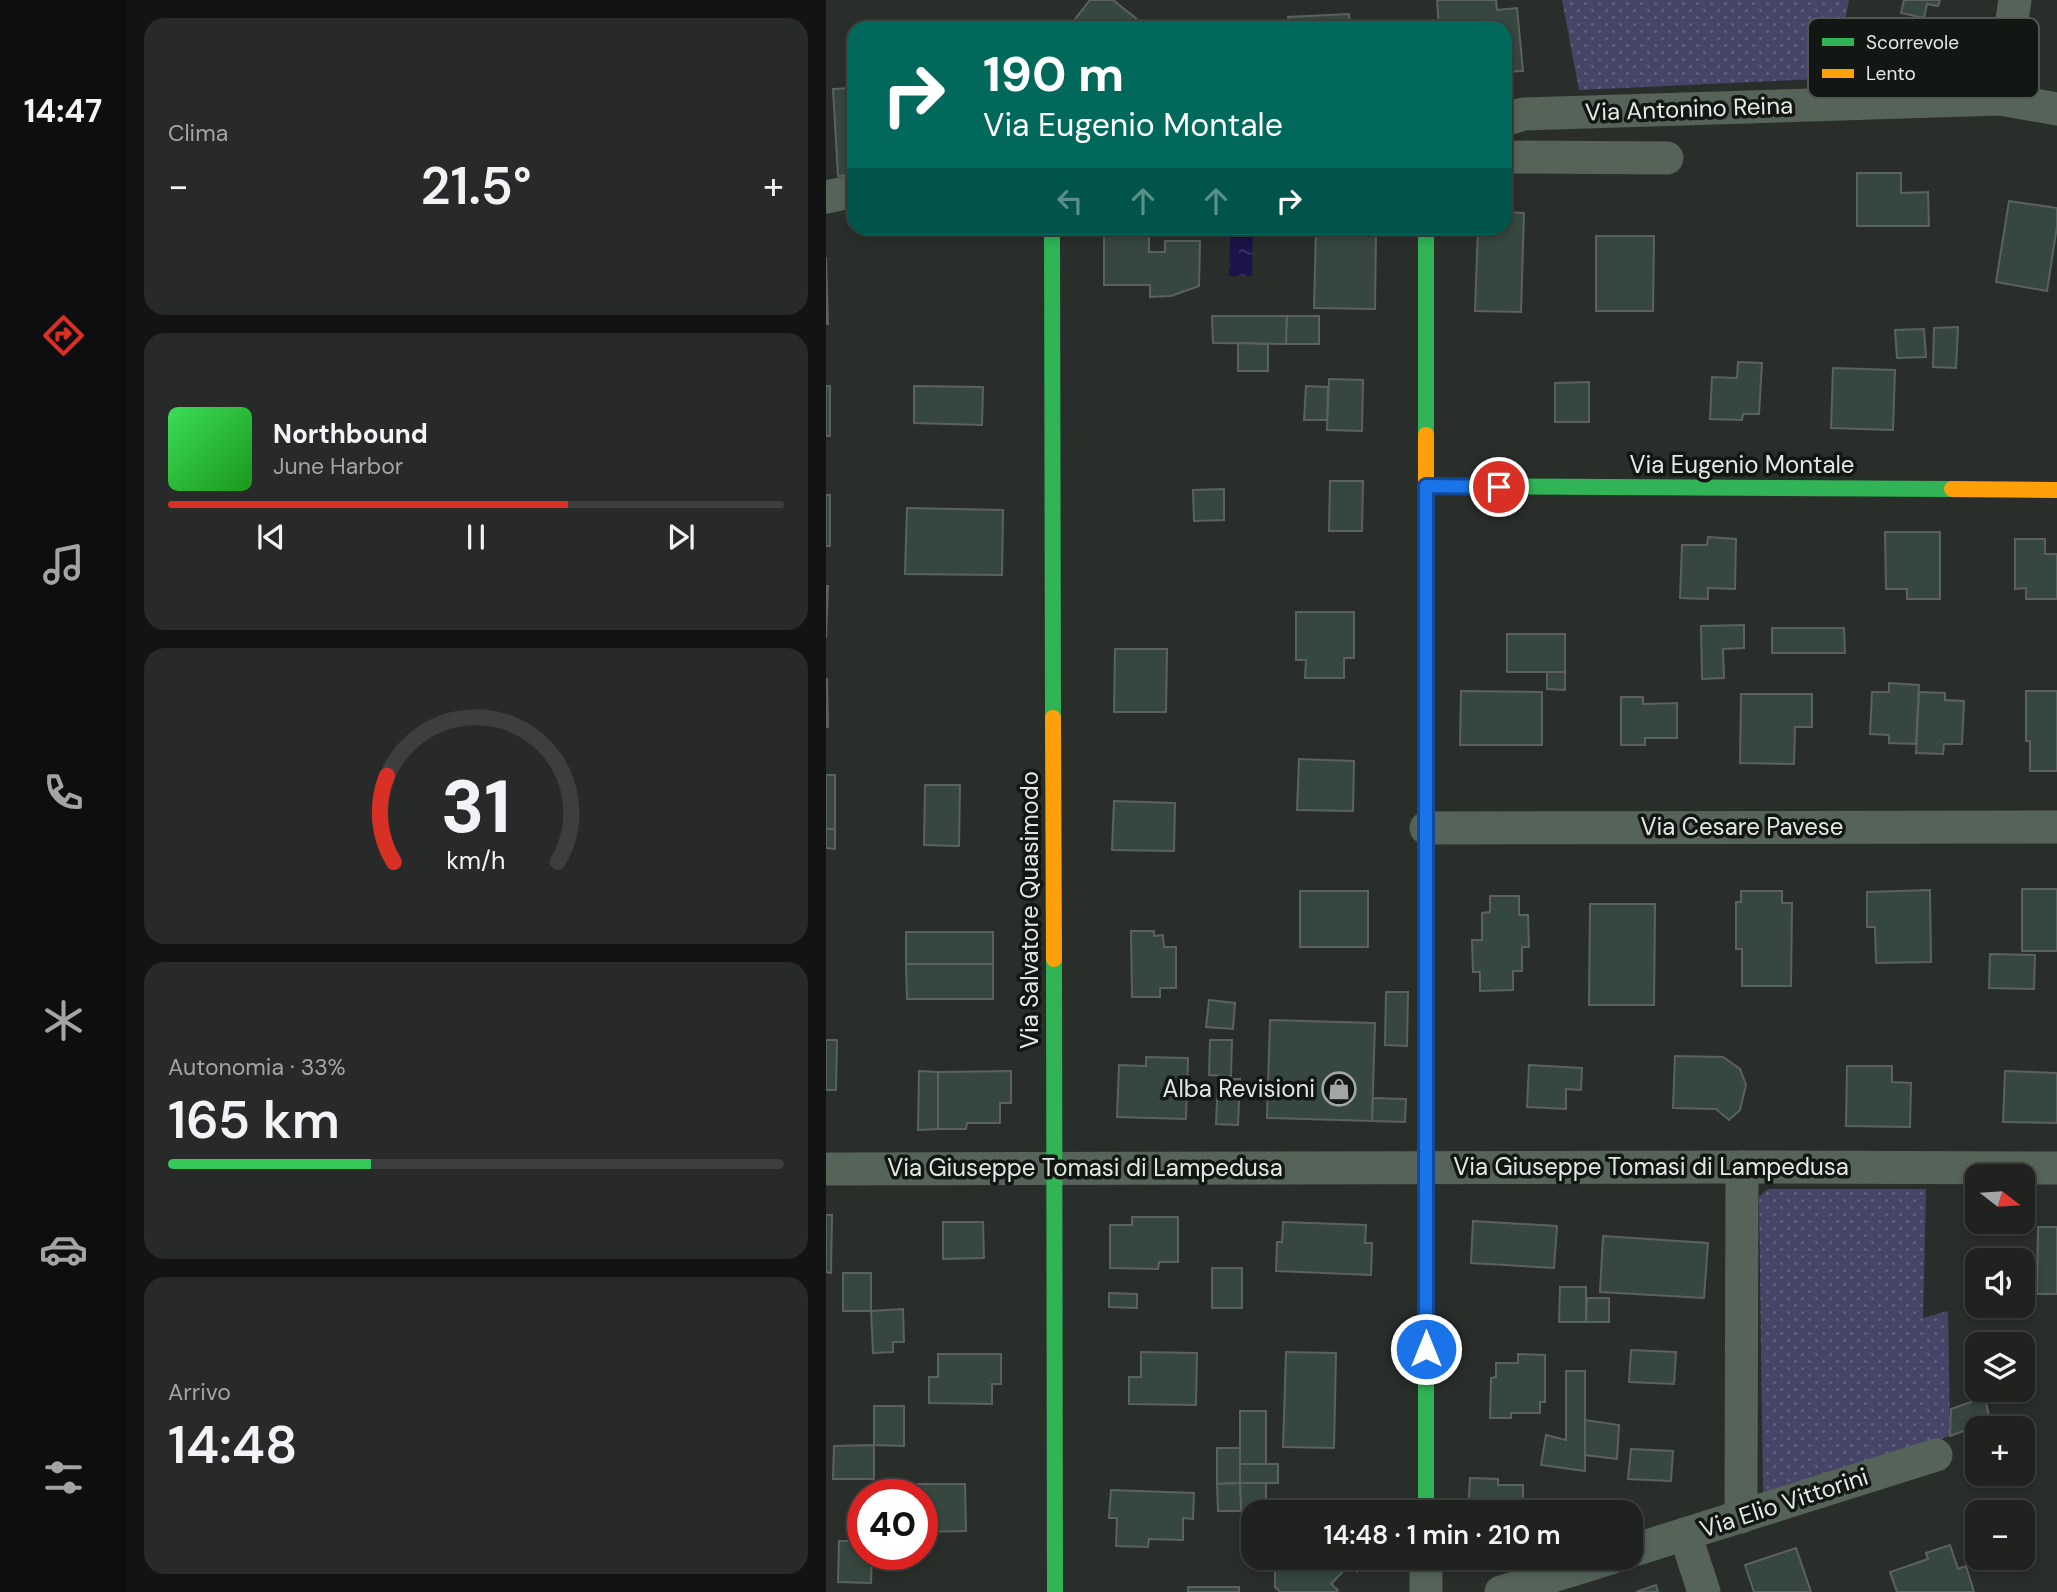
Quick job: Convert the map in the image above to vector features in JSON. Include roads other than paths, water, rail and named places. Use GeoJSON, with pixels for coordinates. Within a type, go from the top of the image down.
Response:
{"type":"FeatureCollection","features":[{"type":"Feature","properties":{"kind":"street"},"geometry":{"type":"LineString","coordinates":[[2012,18],[2015,0]]}},
{"type":"Feature","properties":{"kind":"street","name":"Via Antonino Reina"},"geometry":{"type":"LineString","coordinates":[[1512,118],[1523,114],[2000,99],[2057,108]]}},
{"type":"Feature","properties":{"kind":"street"},"geometry":{"type":"LineString","coordinates":[[1512,157],[1667,159]]}},
{"type":"Feature","properties":{"kind":"street"},"geometry":{"type":"LineString","coordinates":[[826,197],[847,192]]}},
{"type":"Feature","properties":{"kind":"street","name":"Via Salvatore Quasimodo"},"geometry":{"type":"LineString","coordinates":[[1052,235],[1055,1592]]}},
{"type":"Feature","properties":{"kind":"street"},"geometry":{"type":"LineString","coordinates":[[1426,235],[1426,1500]]}},
{"type":"Feature","properties":{"kind":"street","name":"Via Eugenio Montale"},"geometry":{"type":"LineString","coordinates":[[1426,486],[2057,490]]}},
{"type":"Feature","properties":{"kind":"street","name":"Via Cesare Pavese"},"geometry":{"type":"LineString","coordinates":[[1426,828],[2057,827]]}},
{"type":"Feature","properties":{"kind":"street"},"geometry":{"type":"LineString","coordinates":[[1741,1517],[1742,1167]]}},
{"type":"Feature","properties":{"kind":"street","name":"Via Giuseppe Tomasi di Lampedusa"},"geometry":{"type":"LineString","coordinates":[[826,1169],[2057,1168]]}},
{"type":"Feature","properties":{"kind":"street","name":"Via Elio Vittorini"},"geometry":{"type":"LineString","coordinates":[[1643,1547],[1936,1455]]}},
{"type":"Feature","properties":{"kind":"street"},"geometry":{"type":"LineString","coordinates":[[1685,1534],[1704,1592]]}},
{"type":"Feature","properties":{"kind":"street"},"geometry":{"type":"LineString","coordinates":[[1426,1570],[1426,1592]]}},
{"type":"Feature","properties":{"kind":"street"},"geometry":{"type":"LineString","coordinates":[[1501,1592],[1572,1570]]}},
{"type":"Feature","properties":{"kind":"water"},"geometry":{"type":"Polygon","coordinates":[[[1230,235],[1253,235],[1252,276],[1229,276],[1230,235]]]}},
{"type":"Feature","properties":{"kind":"place","name":"Alba Revisioni"},"geometry":{"type":"Point","coordinates":[1339,1089]}}]}
